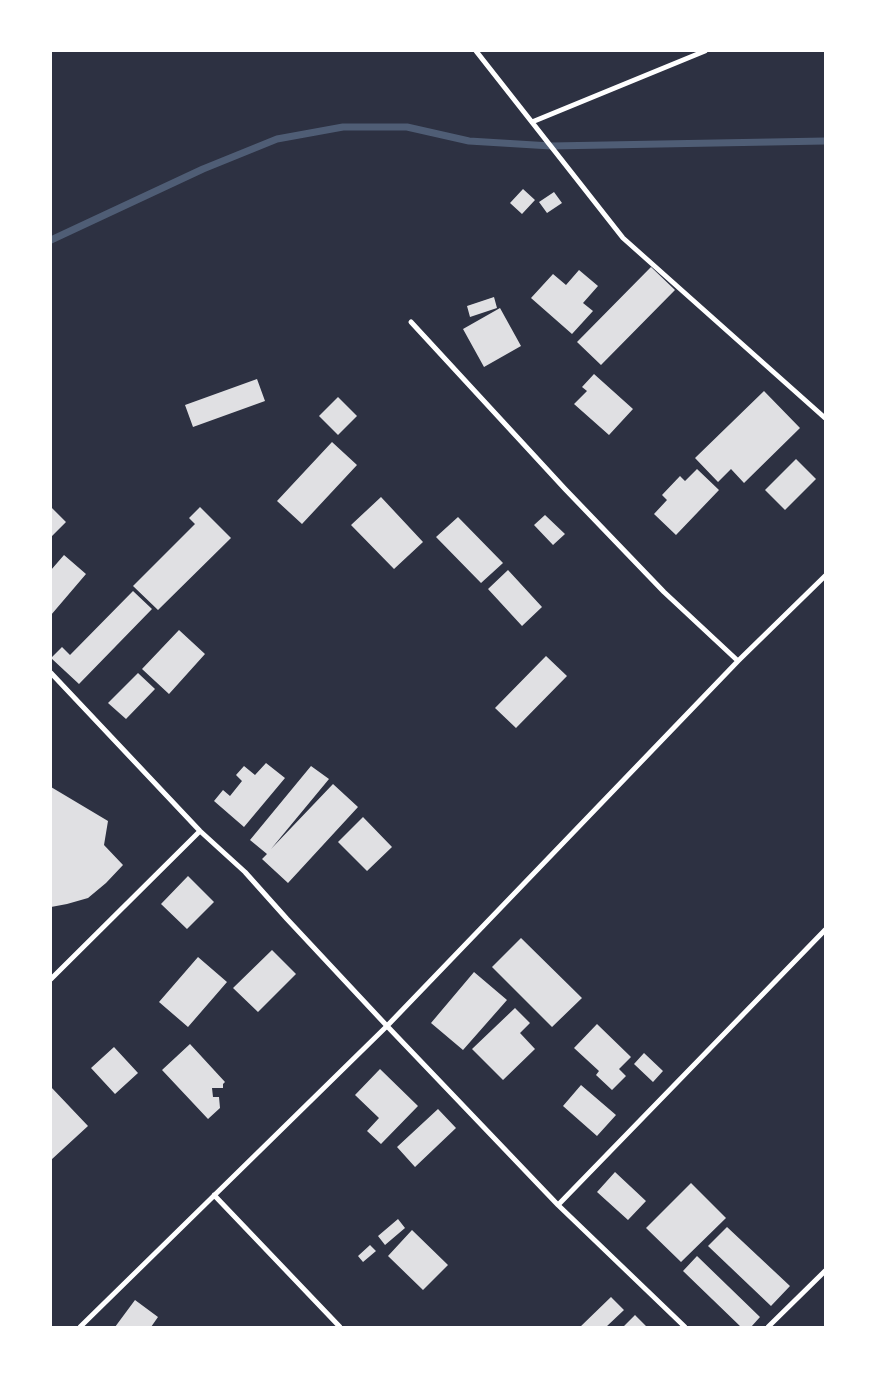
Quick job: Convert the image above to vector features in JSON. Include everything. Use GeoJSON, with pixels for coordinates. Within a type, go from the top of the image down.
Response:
{"type":"FeatureCollection","features":[{"type":"Feature","properties":{"kind":"street"},"geometry":{"type":"LineString","coordinates":[[476,51],[623,238],[825,418]]}},
{"type":"Feature","properties":{"kind":"street"},"geometry":{"type":"LineString","coordinates":[[532,122],[705,51]]}},
{"type":"Feature","properties":{"kind":"street"},"geometry":{"type":"LineString","coordinates":[[411,322],[565,489],[664,592],[738,661]]}},
{"type":"Feature","properties":{"kind":"street"},"geometry":{"type":"LineString","coordinates":[[80,1327],[387,1026],[738,661],[825,576]]}},
{"type":"Feature","properties":{"kind":"street"},"geometry":{"type":"LineString","coordinates":[[51,673],[200,831],[245,872],[387,1026],[558,1205],[685,1327]]}},
{"type":"Feature","properties":{"kind":"street"},"geometry":{"type":"LineString","coordinates":[[51,979],[200,831]]}},
{"type":"Feature","properties":{"kind":"street"},"geometry":{"type":"LineString","coordinates":[[558,1205],[825,930]]}},
{"type":"Feature","properties":{"kind":"street"},"geometry":{"type":"LineString","coordinates":[[214,1195],[340,1327]]}},
{"type":"Feature","properties":{"kind":"street"},"geometry":{"type":"LineString","coordinates":[[768,1327],[825,1271]]}},
{"type":"Feature","properties":{"kind":"building"},"geometry":{"type":"Polygon","coordinates":[[[523,189],[535,200],[522,214],[510,203],[523,189]]]}},
{"type":"Feature","properties":{"kind":"building"},"geometry":{"type":"Polygon","coordinates":[[[554,192],[562,203],[547,213],[539,202],[554,192]]]}},
{"type":"Feature","properties":{"kind":"building"},"geometry":{"type":"Polygon","coordinates":[[[651,267],[675,290],[601,365],[577,342],[651,267]]]}},
{"type":"Feature","properties":{"kind":"building"},"geometry":{"type":"Polygon","coordinates":[[[579,270],[598,286],[583,303],[593,311],[572,334],[531,298],[553,274],[566,285],[579,270]]]}},
{"type":"Feature","properties":{"kind":"building"},"geometry":{"type":"Polygon","coordinates":[[[494,297],[497,308],[470,317],[467,306],[494,297]]]}},
{"type":"Feature","properties":{"kind":"building"},"geometry":{"type":"Polygon","coordinates":[[[500,308],[521,346],[484,367],[463,329],[500,308]]]}},
{"type":"Feature","properties":{"kind":"building"},"geometry":{"type":"Polygon","coordinates":[[[594,374],[633,409],[609,435],[574,404],[587,391],[582,387],[594,374]]]}},
{"type":"Feature","properties":{"kind":"building"},"geometry":{"type":"Polygon","coordinates":[[[257,379],[265,401],[193,427],[185,405],[257,379]]]}},
{"type":"Feature","properties":{"kind":"building"},"geometry":{"type":"Polygon","coordinates":[[[764,391],[800,428],[744,483],[731,469],[718,482],[695,458],[764,391]]]}},
{"type":"Feature","properties":{"kind":"building"},"geometry":{"type":"Polygon","coordinates":[[[338,397],[357,416],[338,435],[319,416],[338,397]]]}},
{"type":"Feature","properties":{"kind":"building"},"geometry":{"type":"Polygon","coordinates":[[[332,442],[357,465],[302,524],[277,501],[332,442]]]}},
{"type":"Feature","properties":{"kind":"building"},"geometry":{"type":"Polygon","coordinates":[[[796,459],[816,479],[785,510],[765,490],[796,459]]]}},
{"type":"Feature","properties":{"kind":"building"},"geometry":{"type":"Polygon","coordinates":[[[697,469],[719,490],[676,535],[654,514],[667,500],[662,495],[680,476],[685,481],[697,469]]]}},
{"type":"Feature","properties":{"kind":"building"},"geometry":{"type":"Polygon","coordinates":[[[381,497],[423,542],[394,569],[351,525],[381,497]]]}},
{"type":"Feature","properties":{"kind":"building"},"geometry":{"type":"Polygon","coordinates":[[[51,507],[66,522],[51,537],[51,507]]]}},
{"type":"Feature","properties":{"kind":"building"},"geometry":{"type":"Polygon","coordinates":[[[200,507],[231,538],[158,610],[133,586],[195,524],[189,518],[200,507]]]}},
{"type":"Feature","properties":{"kind":"building"},"geometry":{"type":"Polygon","coordinates":[[[545,515],[565,534],[553,545],[534,525],[545,515]]]}},
{"type":"Feature","properties":{"kind":"building"},"geometry":{"type":"Polygon","coordinates":[[[458,517],[503,563],[481,583],[436,537],[458,517]]]}},
{"type":"Feature","properties":{"kind":"building"},"geometry":{"type":"Polygon","coordinates":[[[64,555],[86,574],[51,615],[51,570],[64,555]]]}},
{"type":"Feature","properties":{"kind":"building"},"geometry":{"type":"Polygon","coordinates":[[[508,570],[542,607],[522,626],[488,589],[508,570]]]}},
{"type":"Feature","properties":{"kind":"building"},"geometry":{"type":"Polygon","coordinates":[[[133,591],[152,609],[79,684],[51,658],[62,647],[70,655],[133,591]]]}},
{"type":"Feature","properties":{"kind":"building"},"geometry":{"type":"Polygon","coordinates":[[[179,630],[205,654],[169,694],[142,669],[179,630]]]}},
{"type":"Feature","properties":{"kind":"building"},"geometry":{"type":"Polygon","coordinates":[[[546,656],[567,676],[516,728],[495,708],[546,656]]]}},
{"type":"Feature","properties":{"kind":"building"},"geometry":{"type":"Polygon","coordinates":[[[138,673],[155,689],[126,719],[108,703],[138,673]]]}},
{"type":"Feature","properties":{"kind":"building"},"geometry":{"type":"Polygon","coordinates":[[[266,763],[285,778],[244,827],[214,801],[223,790],[230,796],[242,781],[236,775],[244,766],[255,775],[266,763]]]}},
{"type":"Feature","properties":{"kind":"building"},"geometry":{"type":"Polygon","coordinates":[[[311,766],[329,779],[271,849],[333,784],[358,807],[288,883],[262,859],[267,854],[250,840],[311,766]]]}},
{"type":"Feature","properties":{"kind":"building"},"geometry":{"type":"Polygon","coordinates":[[[51,787],[108,821],[104,845],[123,865],[88,898],[51,907],[51,787]]]}},
{"type":"Feature","properties":{"kind":"building"},"geometry":{"type":"Polygon","coordinates":[[[363,817],[392,847],[367,871],[338,842],[363,817]]]}},
{"type":"Feature","properties":{"kind":"building"},"geometry":{"type":"Polygon","coordinates":[[[188,876],[214,902],[187,929],[161,904],[188,876]]]}},
{"type":"Feature","properties":{"kind":"building"},"geometry":{"type":"Polygon","coordinates":[[[521,938],[582,998],[552,1027],[492,967],[521,938]]]}},
{"type":"Feature","properties":{"kind":"building"},"geometry":{"type":"Polygon","coordinates":[[[272,950],[296,974],[258,1012],[233,988],[272,950]]]}},
{"type":"Feature","properties":{"kind":"building"},"geometry":{"type":"Polygon","coordinates":[[[198,957],[227,982],[188,1027],[159,1002],[198,957]]]}},
{"type":"Feature","properties":{"kind":"building"},"geometry":{"type":"Polygon","coordinates":[[[474,972],[507,1000],[463,1050],[431,1023],[474,972]]]}},
{"type":"Feature","properties":{"kind":"building"},"geometry":{"type":"Polygon","coordinates":[[[515,1008],[530,1023],[520,1033],[535,1049],[503,1080],[472,1049],[515,1008]]]}},
{"type":"Feature","properties":{"kind":"building"},"geometry":{"type":"Polygon","coordinates":[[[597,1024],[631,1057],[619,1069],[626,1076],[612,1090],[596,1075],[599,1071],[574,1048],[597,1024]]]}},
{"type":"Feature","properties":{"kind":"building"},"geometry":{"type":"Polygon","coordinates":[[[190,1044],[225,1082],[223,1088],[212,1088],[213,1097],[219,1097],[220,1108],[208,1119],[162,1070],[190,1044]]]}},
{"type":"Feature","properties":{"kind":"building"},"geometry":{"type":"Polygon","coordinates":[[[114,1047],[138,1073],[115,1094],[91,1068],[114,1047]]]}},
{"type":"Feature","properties":{"kind":"building"},"geometry":{"type":"Polygon","coordinates":[[[644,1053],[663,1071],[653,1082],[634,1064],[644,1053]]]}},
{"type":"Feature","properties":{"kind":"building"},"geometry":{"type":"Polygon","coordinates":[[[380,1069],[418,1106],[381,1144],[367,1131],[379,1118],[355,1095],[380,1069]]]}},
{"type":"Feature","properties":{"kind":"building"},"geometry":{"type":"Polygon","coordinates":[[[581,1085],[616,1115],[597,1136],[563,1106],[581,1085]]]}},
{"type":"Feature","properties":{"kind":"building"},"geometry":{"type":"Polygon","coordinates":[[[51,1087],[88,1126],[51,1160],[51,1087]]]}},
{"type":"Feature","properties":{"kind":"building"},"geometry":{"type":"Polygon","coordinates":[[[438,1109],[456,1128],[415,1167],[397,1147],[438,1109]]]}},
{"type":"Feature","properties":{"kind":"building"},"geometry":{"type":"Polygon","coordinates":[[[615,1172],[646,1201],[628,1220],[597,1192],[615,1172]]]}},
{"type":"Feature","properties":{"kind":"building"},"geometry":{"type":"Polygon","coordinates":[[[691,1183],[726,1218],[681,1262],[646,1228],[691,1183]]]}},
{"type":"Feature","properties":{"kind":"building"},"geometry":{"type":"Polygon","coordinates":[[[398,1219],[405,1228],[385,1245],[378,1236],[398,1219]]]}},
{"type":"Feature","properties":{"kind":"building"},"geometry":{"type":"Polygon","coordinates":[[[727,1227],[790,1286],[771,1306],[708,1246],[727,1227]]]}},
{"type":"Feature","properties":{"kind":"building"},"geometry":{"type":"Polygon","coordinates":[[[412,1230],[448,1265],[423,1290],[388,1256],[412,1230]]]}},
{"type":"Feature","properties":{"kind":"building"},"geometry":{"type":"Polygon","coordinates":[[[370,1245],[376,1251],[363,1262],[358,1256],[370,1245]]]}},
{"type":"Feature","properties":{"kind":"building"},"geometry":{"type":"Polygon","coordinates":[[[697,1256],[760,1317],[751,1327],[741,1327],[683,1271],[697,1256]]]}},
{"type":"Feature","properties":{"kind":"building"},"geometry":{"type":"Polygon","coordinates":[[[611,1297],[624,1310],[606,1327],[580,1327],[611,1297]]]}},
{"type":"Feature","properties":{"kind":"building"},"geometry":{"type":"Polygon","coordinates":[[[135,1300],[158,1317],[151,1327],[115,1327],[135,1300]]]}},
{"type":"Feature","properties":{"kind":"building"},"geometry":{"type":"Polygon","coordinates":[[[635,1315],[647,1327],[623,1327],[635,1315]]]}},
{"type":"Feature","properties":{"kind":"waterway"},"geometry":{"type":"LineString","coordinates":[[51,240],[203,169],[277,139],[343,127],[407,127],[469,141],[551,146],[825,141]]}}]}
